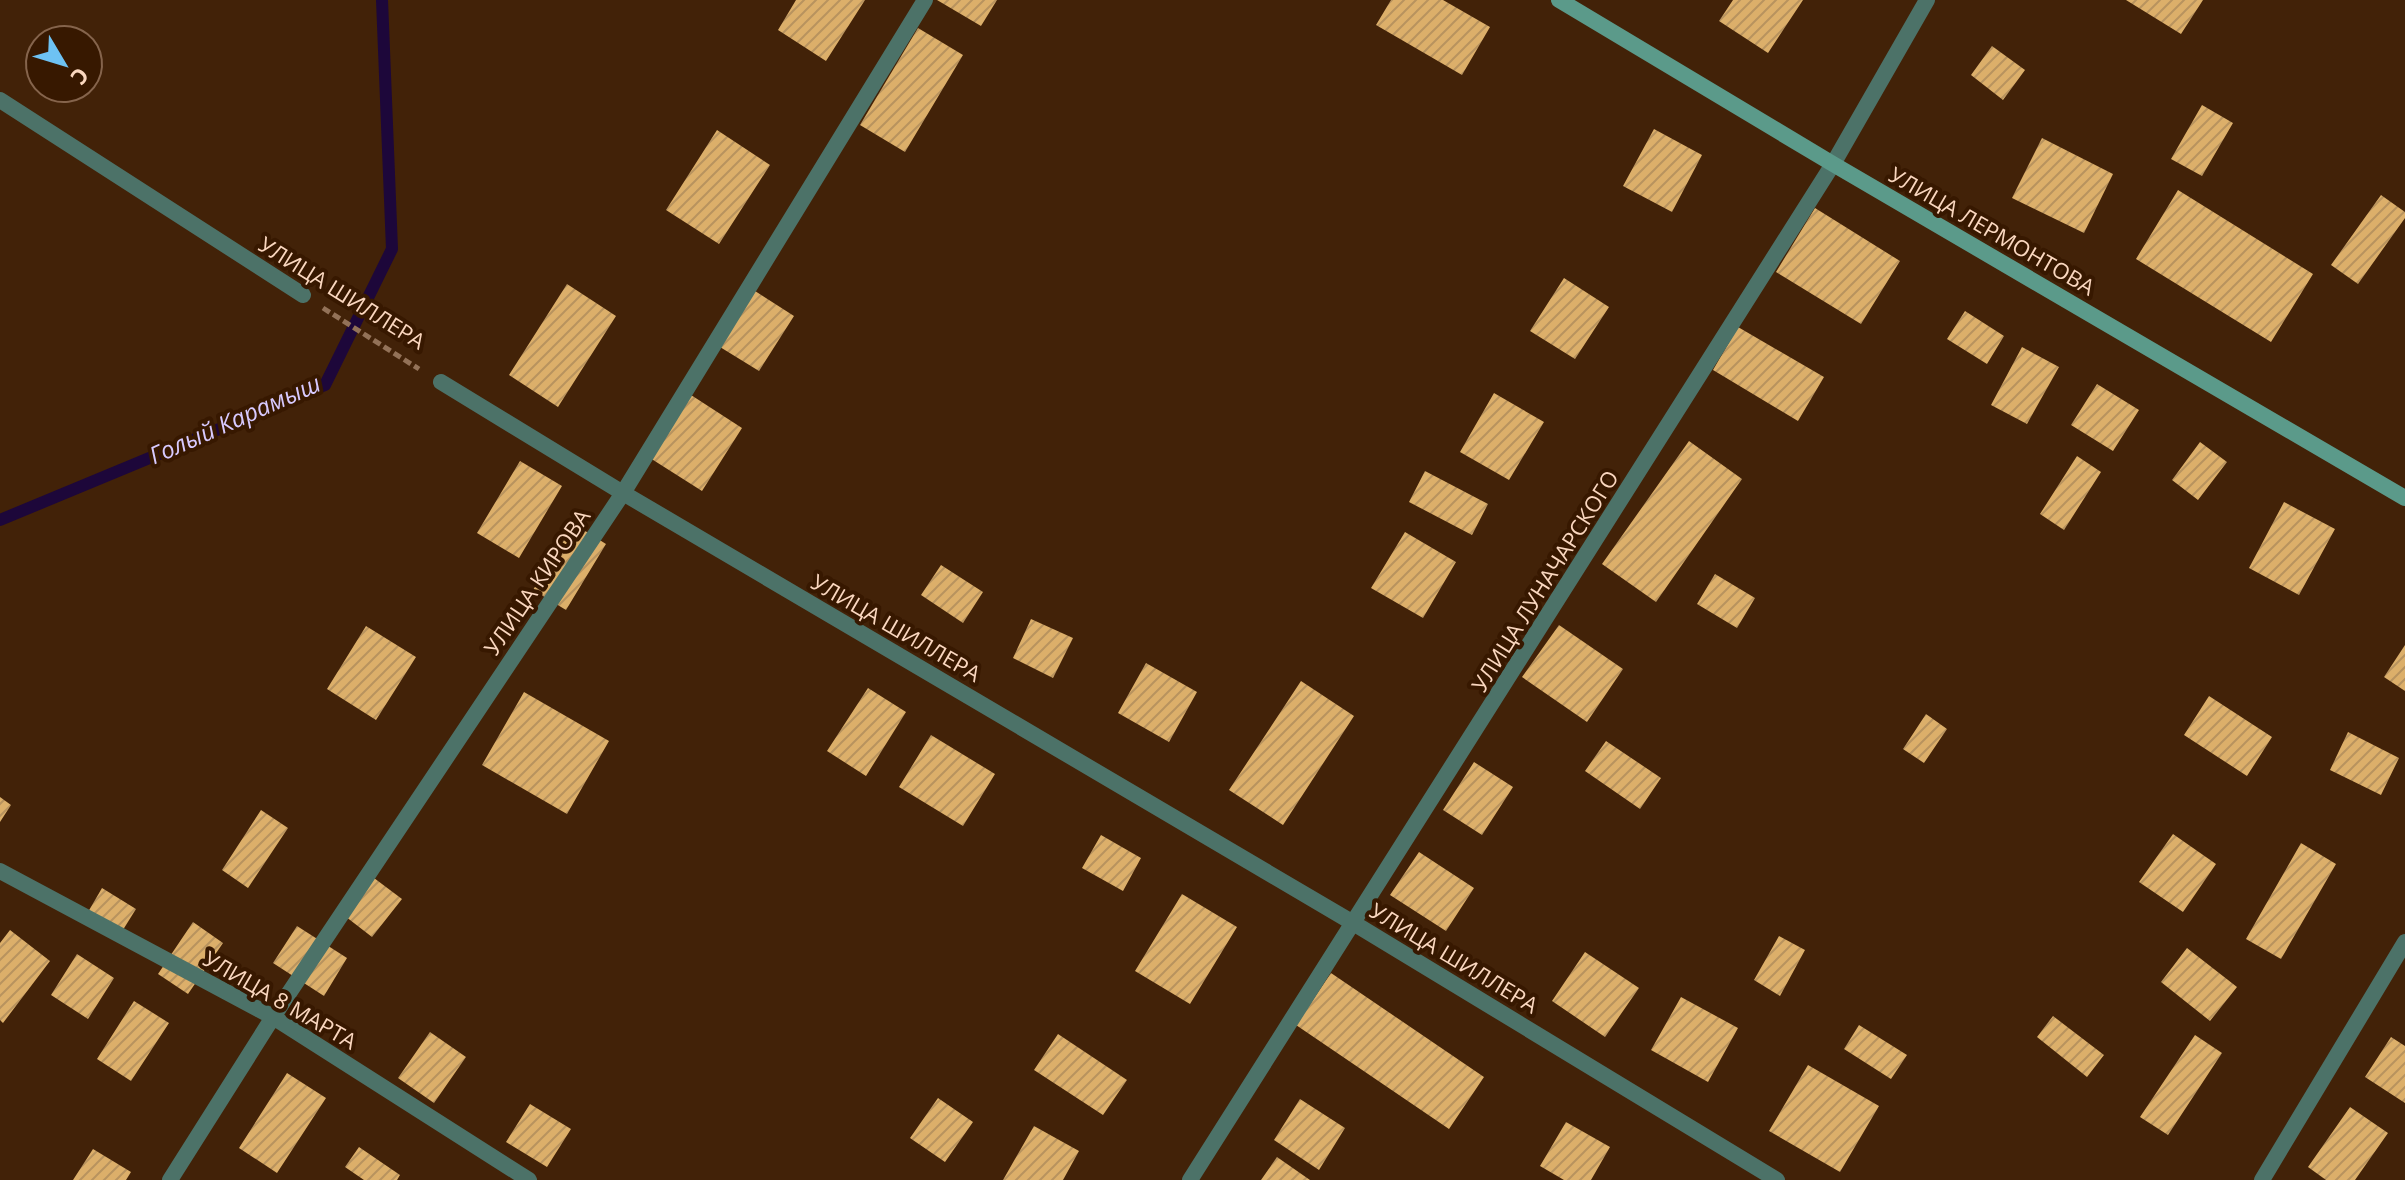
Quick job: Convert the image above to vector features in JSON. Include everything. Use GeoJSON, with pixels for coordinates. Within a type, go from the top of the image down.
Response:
{"type":"FeatureCollection","features":[{"type":"Feature","properties":{"kind":"street","name":"УЛИЦА КИРОВА"},"geometry":{"type":"LineString","coordinates":[[170,1180],[273,1017],[623,493],[925,0]]}},
{"type":"Feature","properties":{"kind":"street","name":"УЛИЦА ЛЕРМОНТОВА"},"geometry":{"type":"LineString","coordinates":[[1559,0],[2405,498]]}},
{"type":"Feature","properties":{"kind":"street","name":"УЛИЦА ЛУНАЧАРСКОГО"},"geometry":{"type":"LineString","coordinates":[[1190,1180],[1355,924],[1833,164],[1927,0]]}},
{"type":"Feature","properties":{"kind":"street","name":"УЛИЦА ШИЛЛЕРА"},"geometry":{"type":"LineString","coordinates":[[0,100],[303,295]]}},
{"type":"Feature","properties":{"kind":"street","name":"УЛИЦА ШИЛЛЕРА"},"geometry":{"type":"LineString","coordinates":[[441,382],[623,493],[1355,924],[1777,1180]]}},
{"type":"Feature","properties":{"kind":"street","name":"УЛИЦА 8 МАРТА"},"geometry":{"type":"LineString","coordinates":[[0,871],[273,1017],[529,1180]]}},
{"type":"Feature","properties":{"kind":"street"},"geometry":{"type":"LineString","coordinates":[[2262,1180],[2405,942]]}},
{"type":"Feature","properties":{"kind":"path","name":"УЛИЦА ШИЛЛЕРА"},"geometry":{"type":"LineString","coordinates":[[303,295],[441,382]]}},
{"type":"Feature","properties":{"kind":"building"},"geometry":{"type":"Polygon","coordinates":[[[796,0],[865,0],[826,61],[778,30],[796,0]]]}},
{"type":"Feature","properties":{"kind":"building"},"geometry":{"type":"Polygon","coordinates":[[[937,0],[997,0],[981,26],[937,0]]]}},
{"type":"Feature","properties":{"kind":"building"},"geometry":{"type":"Polygon","coordinates":[[[1391,0],[1443,0],[1490,27],[1462,75],[1376,25],[1391,0]]]}},
{"type":"Feature","properties":{"kind":"building"},"geometry":{"type":"Polygon","coordinates":[[[1733,0],[1803,0],[1768,53],[1719,21],[1733,0]]]}},
{"type":"Feature","properties":{"kind":"building"},"geometry":{"type":"Polygon","coordinates":[[[2126,0],[2203,0],[2181,34],[2126,0]]]}},
{"type":"Feature","properties":{"kind":"building"},"geometry":{"type":"Polygon","coordinates":[[[918,28],[963,55],[905,152],[860,125],[918,28]]]}},
{"type":"Feature","properties":{"kind":"building"},"geometry":{"type":"Polygon","coordinates":[[[1992,46],[2025,70],[2003,100],[1971,75],[1992,46]]]}},
{"type":"Feature","properties":{"kind":"building"},"geometry":{"type":"Polygon","coordinates":[[[2202,105],[2233,123],[2202,176],[2171,159],[2202,105]]]}},
{"type":"Feature","properties":{"kind":"building"},"geometry":{"type":"Polygon","coordinates":[[[1654,129],[1702,155],[1672,212],[1623,186],[1654,129]]]}},
{"type":"Feature","properties":{"kind":"building"},"geometry":{"type":"Polygon","coordinates":[[[717,130],[770,165],[719,244],[666,210],[717,130]]]}},
{"type":"Feature","properties":{"kind":"building"},"geometry":{"type":"Polygon","coordinates":[[[2042,138],[2113,174],[2084,233],[2012,198],[2042,138]]]}},
{"type":"Feature","properties":{"kind":"building"},"geometry":{"type":"Polygon","coordinates":[[[2178,190],[2313,274],[2271,342],[2136,259],[2178,190]]]}},
{"type":"Feature","properties":{"kind":"building"},"geometry":{"type":"Polygon","coordinates":[[[2381,195],[2405,212],[2405,218],[2358,284],[2331,265],[2381,195]]]}},
{"type":"Feature","properties":{"kind":"building"},"geometry":{"type":"Polygon","coordinates":[[[1815,208],[1900,261],[1861,324],[1776,272],[1815,208]]]}},
{"type":"Feature","properties":{"kind":"building"},"geometry":{"type":"Polygon","coordinates":[[[1564,278],[1609,307],[1575,359],[1530,331],[1564,278]]]}},
{"type":"Feature","properties":{"kind":"building"},"geometry":{"type":"Polygon","coordinates":[[[567,284],[616,316],[558,407],[509,375],[567,284]]]}},
{"type":"Feature","properties":{"kind":"building"},"geometry":{"type":"Polygon","coordinates":[[[755,291],[794,316],[759,371],[720,347],[755,291]]]}},
{"type":"Feature","properties":{"kind":"building"},"geometry":{"type":"Polygon","coordinates":[[[1965,311],[2004,336],[1987,364],[1947,339],[1965,311]]]}},
{"type":"Feature","properties":{"kind":"building"},"geometry":{"type":"Polygon","coordinates":[[[1738,327],[1824,377],[1798,421],[1713,370],[1738,327]]]}},
{"type":"Feature","properties":{"kind":"building"},"geometry":{"type":"Polygon","coordinates":[[[2022,347],[2059,367],[2027,424],[1991,405],[2022,347]]]}},
{"type":"Feature","properties":{"kind":"building"},"geometry":{"type":"Polygon","coordinates":[[[2097,384],[2139,410],[2113,451],[2071,425],[2097,384]]]}},
{"type":"Feature","properties":{"kind":"building"},"geometry":{"type":"Polygon","coordinates":[[[1494,393],[1544,422],[1509,480],[1460,452],[1494,393]]]}},
{"type":"Feature","properties":{"kind":"building"},"geometry":{"type":"Polygon","coordinates":[[[691,395],[742,428],[702,491],[650,458],[691,395]]]}},
{"type":"Feature","properties":{"kind":"building"},"geometry":{"type":"Polygon","coordinates":[[[1689,441],[1742,479],[1656,602],[1602,564],[1689,441]]]}},
{"type":"Feature","properties":{"kind":"building"},"geometry":{"type":"Polygon","coordinates":[[[2200,442],[2227,462],[2198,500],[2172,480],[2200,442]]]}},
{"type":"Feature","properties":{"kind":"building"},"geometry":{"type":"Polygon","coordinates":[[[2077,456],[2101,472],[2064,530],[2040,514],[2077,456]]]}},
{"type":"Feature","properties":{"kind":"building"},"geometry":{"type":"Polygon","coordinates":[[[520,461],[562,486],[519,558],[477,533],[520,461]]]}},
{"type":"Feature","properties":{"kind":"building"},"geometry":{"type":"Polygon","coordinates":[[[1425,471],[1488,504],[1472,535],[1409,502],[1425,471]]]}},
{"type":"Feature","properties":{"kind":"building"},"geometry":{"type":"Polygon","coordinates":[[[2284,502],[2335,529],[2299,595],[2249,568],[2284,502]]]}},
{"type":"Feature","properties":{"kind":"building"},"geometry":{"type":"Polygon","coordinates":[[[574,524],[606,544],[566,610],[533,590],[574,524]]]}},
{"type":"Feature","properties":{"kind":"building"},"geometry":{"type":"Polygon","coordinates":[[[1405,532],[1456,562],[1423,618],[1371,588],[1405,532]]]}},
{"type":"Feature","properties":{"kind":"building"},"geometry":{"type":"Polygon","coordinates":[[[941,565],[983,592],[963,623],[921,595],[941,565]]]}},
{"type":"Feature","properties":{"kind":"building"},"geometry":{"type":"Polygon","coordinates":[[[1715,574],[1755,598],[1737,628],[1697,604],[1715,574]]]}},
{"type":"Feature","properties":{"kind":"building"},"geometry":{"type":"Polygon","coordinates":[[[1031,619],[1073,638],[1053,678],[1013,658],[1031,619]]]}},
{"type":"Feature","properties":{"kind":"building"},"geometry":{"type":"Polygon","coordinates":[[[1559,625],[1623,669],[1587,722],[1522,677],[1559,625]]]}},
{"type":"Feature","properties":{"kind":"building"},"geometry":{"type":"Polygon","coordinates":[[[366,626],[416,657],[376,720],[327,689],[366,626]]]}},
{"type":"Feature","properties":{"kind":"building"},"geometry":{"type":"Polygon","coordinates":[[[2405,645],[2405,691],[2384,677],[2405,645]]]}},
{"type":"Feature","properties":{"kind":"building"},"geometry":{"type":"Polygon","coordinates":[[[1146,663],[1197,692],[1169,742],[1118,713],[1146,663]]]}},
{"type":"Feature","properties":{"kind":"building"},"geometry":{"type":"Polygon","coordinates":[[[1301,681],[1354,716],[1283,825],[1229,790],[1301,681]]]}},
{"type":"Feature","properties":{"kind":"building"},"geometry":{"type":"Polygon","coordinates":[[[868,688],[906,712],[866,776],[827,751],[868,688]]]}},
{"type":"Feature","properties":{"kind":"building"},"geometry":{"type":"Polygon","coordinates":[[[524,692],[609,741],[567,814],[482,765],[524,692]]]}},
{"type":"Feature","properties":{"kind":"building"},"geometry":{"type":"Polygon","coordinates":[[[2209,696],[2272,737],[2247,776],[2184,735],[2209,696]]]}},
{"type":"Feature","properties":{"kind":"building"},"geometry":{"type":"Polygon","coordinates":[[[1926,714],[1947,729],[1924,763],[1903,749],[1926,714]]]}},
{"type":"Feature","properties":{"kind":"building"},"geometry":{"type":"Polygon","coordinates":[[[2348,732],[2399,758],[2381,795],[2330,770],[2348,732]]]}},
{"type":"Feature","properties":{"kind":"building"},"geometry":{"type":"Polygon","coordinates":[[[931,735],[995,774],[963,826],[899,787],[931,735]]]}},
{"type":"Feature","properties":{"kind":"building"},"geometry":{"type":"Polygon","coordinates":[[[1606,741],[1661,778],[1640,809],[1585,771],[1606,741]]]}},
{"type":"Feature","properties":{"kind":"building"},"geometry":{"type":"Polygon","coordinates":[[[1474,762],[1513,787],[1482,835],[1443,810],[1474,762]]]}},
{"type":"Feature","properties":{"kind":"building"},"geometry":{"type":"Polygon","coordinates":[[[0,797],[11,805],[0,822],[0,797]]]}},
{"type":"Feature","properties":{"kind":"building"},"geometry":{"type":"Polygon","coordinates":[[[261,810],[288,828],[248,888],[222,870],[261,810]]]}},
{"type":"Feature","properties":{"kind":"building"},"geometry":{"type":"Polygon","coordinates":[[[2173,834],[2216,864],[2183,912],[2139,882],[2173,834]]]}},
{"type":"Feature","properties":{"kind":"building"},"geometry":{"type":"Polygon","coordinates":[[[1101,835],[1141,858],[1123,891],[1082,868],[1101,835]]]}},
{"type":"Feature","properties":{"kind":"building"},"geometry":{"type":"Polygon","coordinates":[[[2301,843],[2336,864],[2281,959],[2246,939],[2301,843]]]}},
{"type":"Feature","properties":{"kind":"building"},"geometry":{"type":"Polygon","coordinates":[[[1419,852],[1474,888],[1446,931],[1390,895],[1419,852]]]}},
{"type":"Feature","properties":{"kind":"building"},"geometry":{"type":"Polygon","coordinates":[[[370,875],[402,899],[372,937],[341,913],[370,875]]]}},
{"type":"Feature","properties":{"kind":"building"},"geometry":{"type":"Polygon","coordinates":[[[102,888],[136,909],[121,933],[88,912],[102,888]]]}},
{"type":"Feature","properties":{"kind":"building"},"geometry":{"type":"Polygon","coordinates":[[[1182,894],[1237,927],[1190,1004],[1135,971],[1182,894]]]}},
{"type":"Feature","properties":{"kind":"building"},"geometry":{"type":"Polygon","coordinates":[[[193,922],[223,943],[188,994],[158,974],[193,922]]]}},
{"type":"Feature","properties":{"kind":"building"},"geometry":{"type":"Polygon","coordinates":[[[297,926],[347,958],[324,996],[273,963],[297,926]]]}},
{"type":"Feature","properties":{"kind":"building"},"geometry":{"type":"Polygon","coordinates":[[[10,930],[50,961],[3,1023],[0,1020],[0,943],[10,930]]]}},
{"type":"Feature","properties":{"kind":"building"},"geometry":{"type":"Polygon","coordinates":[[[1779,936],[1805,950],[1780,996],[1754,980],[1779,936]]]}},
{"type":"Feature","properties":{"kind":"building"},"geometry":{"type":"Polygon","coordinates":[[[2187,948],[2237,987],[2210,1021],[2161,982],[2187,948]]]}},
{"type":"Feature","properties":{"kind":"building"},"geometry":{"type":"Polygon","coordinates":[[[1585,952],[1639,988],[1605,1037],[1552,1001],[1585,952]]]}},
{"type":"Feature","properties":{"kind":"building"},"geometry":{"type":"Polygon","coordinates":[[[77,954],[114,978],[88,1019],[51,995],[77,954]]]}},
{"type":"Feature","properties":{"kind":"building"},"geometry":{"type":"Polygon","coordinates":[[[1331,973],[1484,1077],[1449,1129],[1296,1025],[1331,973]]]}},
{"type":"Feature","properties":{"kind":"building"},"geometry":{"type":"Polygon","coordinates":[[[1681,997],[1738,1028],[1708,1082],[1651,1050],[1681,997]]]}},
{"type":"Feature","properties":{"kind":"building"},"geometry":{"type":"Polygon","coordinates":[[[134,1001],[169,1023],[131,1081],[97,1059],[134,1001]]]}},
{"type":"Feature","properties":{"kind":"building"},"geometry":{"type":"Polygon","coordinates":[[[2053,1016],[2104,1055],[2087,1077],[2037,1037],[2053,1016]]]}},
{"type":"Feature","properties":{"kind":"building"},"geometry":{"type":"Polygon","coordinates":[[[1859,1025],[1907,1055],[1891,1079],[1844,1049],[1859,1025]]]}},
{"type":"Feature","properties":{"kind":"building"},"geometry":{"type":"Polygon","coordinates":[[[430,1032],[466,1057],[434,1103],[398,1078],[430,1032]]]}},
{"type":"Feature","properties":{"kind":"building"},"geometry":{"type":"Polygon","coordinates":[[[1058,1034],[1127,1080],[1103,1115],[1034,1070],[1058,1034]]]}},
{"type":"Feature","properties":{"kind":"building"},"geometry":{"type":"Polygon","coordinates":[[[2195,1035],[2222,1053],[2168,1135],[2140,1117],[2195,1035]]]}},
{"type":"Feature","properties":{"kind":"building"},"geometry":{"type":"Polygon","coordinates":[[[2391,1037],[2405,1046],[2405,1103],[2365,1077],[2391,1037]]]}},
{"type":"Feature","properties":{"kind":"building"},"geometry":{"type":"Polygon","coordinates":[[[1808,1065],[1879,1106],[1840,1172],[1769,1131],[1808,1065]]]}},
{"type":"Feature","properties":{"kind":"building"},"geometry":{"type":"Polygon","coordinates":[[[287,1073],[326,1098],[277,1173],[239,1148],[287,1073]]]}},
{"type":"Feature","properties":{"kind":"building"},"geometry":{"type":"Polygon","coordinates":[[[938,1098],[973,1122],[945,1162],[910,1138],[938,1098]]]}},
{"type":"Feature","properties":{"kind":"building"},"geometry":{"type":"Polygon","coordinates":[[[1300,1099],[1345,1128],[1319,1170],[1274,1140],[1300,1099]]]}},
{"type":"Feature","properties":{"kind":"building"},"geometry":{"type":"Polygon","coordinates":[[[530,1104],[571,1129],[547,1167],[506,1142],[530,1104]]]}},
{"type":"Feature","properties":{"kind":"building"},"geometry":{"type":"Polygon","coordinates":[[[2350,1107],[2388,1133],[2355,1180],[2326,1180],[2308,1167],[2350,1107]]]}},
{"type":"Feature","properties":{"kind":"building"},"geometry":{"type":"Polygon","coordinates":[[[1566,1122],[1610,1147],[1591,1180],[1564,1180],[1540,1166],[1566,1122]]]}},
{"type":"Feature","properties":{"kind":"building"},"geometry":{"type":"Polygon","coordinates":[[[1034,1126],[1079,1151],[1063,1180],[1003,1180],[1034,1126]]]}},
{"type":"Feature","properties":{"kind":"building"},"geometry":{"type":"Polygon","coordinates":[[[359,1147],[400,1175],[397,1180],[364,1180],[345,1167],[359,1147]]]}},
{"type":"Feature","properties":{"kind":"building"},"geometry":{"type":"Polygon","coordinates":[[[93,1149],[131,1172],[126,1180],[73,1180],[93,1149]]]}},
{"type":"Feature","properties":{"kind":"building"},"geometry":{"type":"Polygon","coordinates":[[[1277,1157],[1310,1180],[1261,1180],[1277,1157]]]}},
{"type":"Feature","properties":{"kind":"waterway","name":"Голый Карамыш"},"geometry":{"type":"LineString","coordinates":[[0,520],[325,385],[392,249],[382,0]]}}]}
